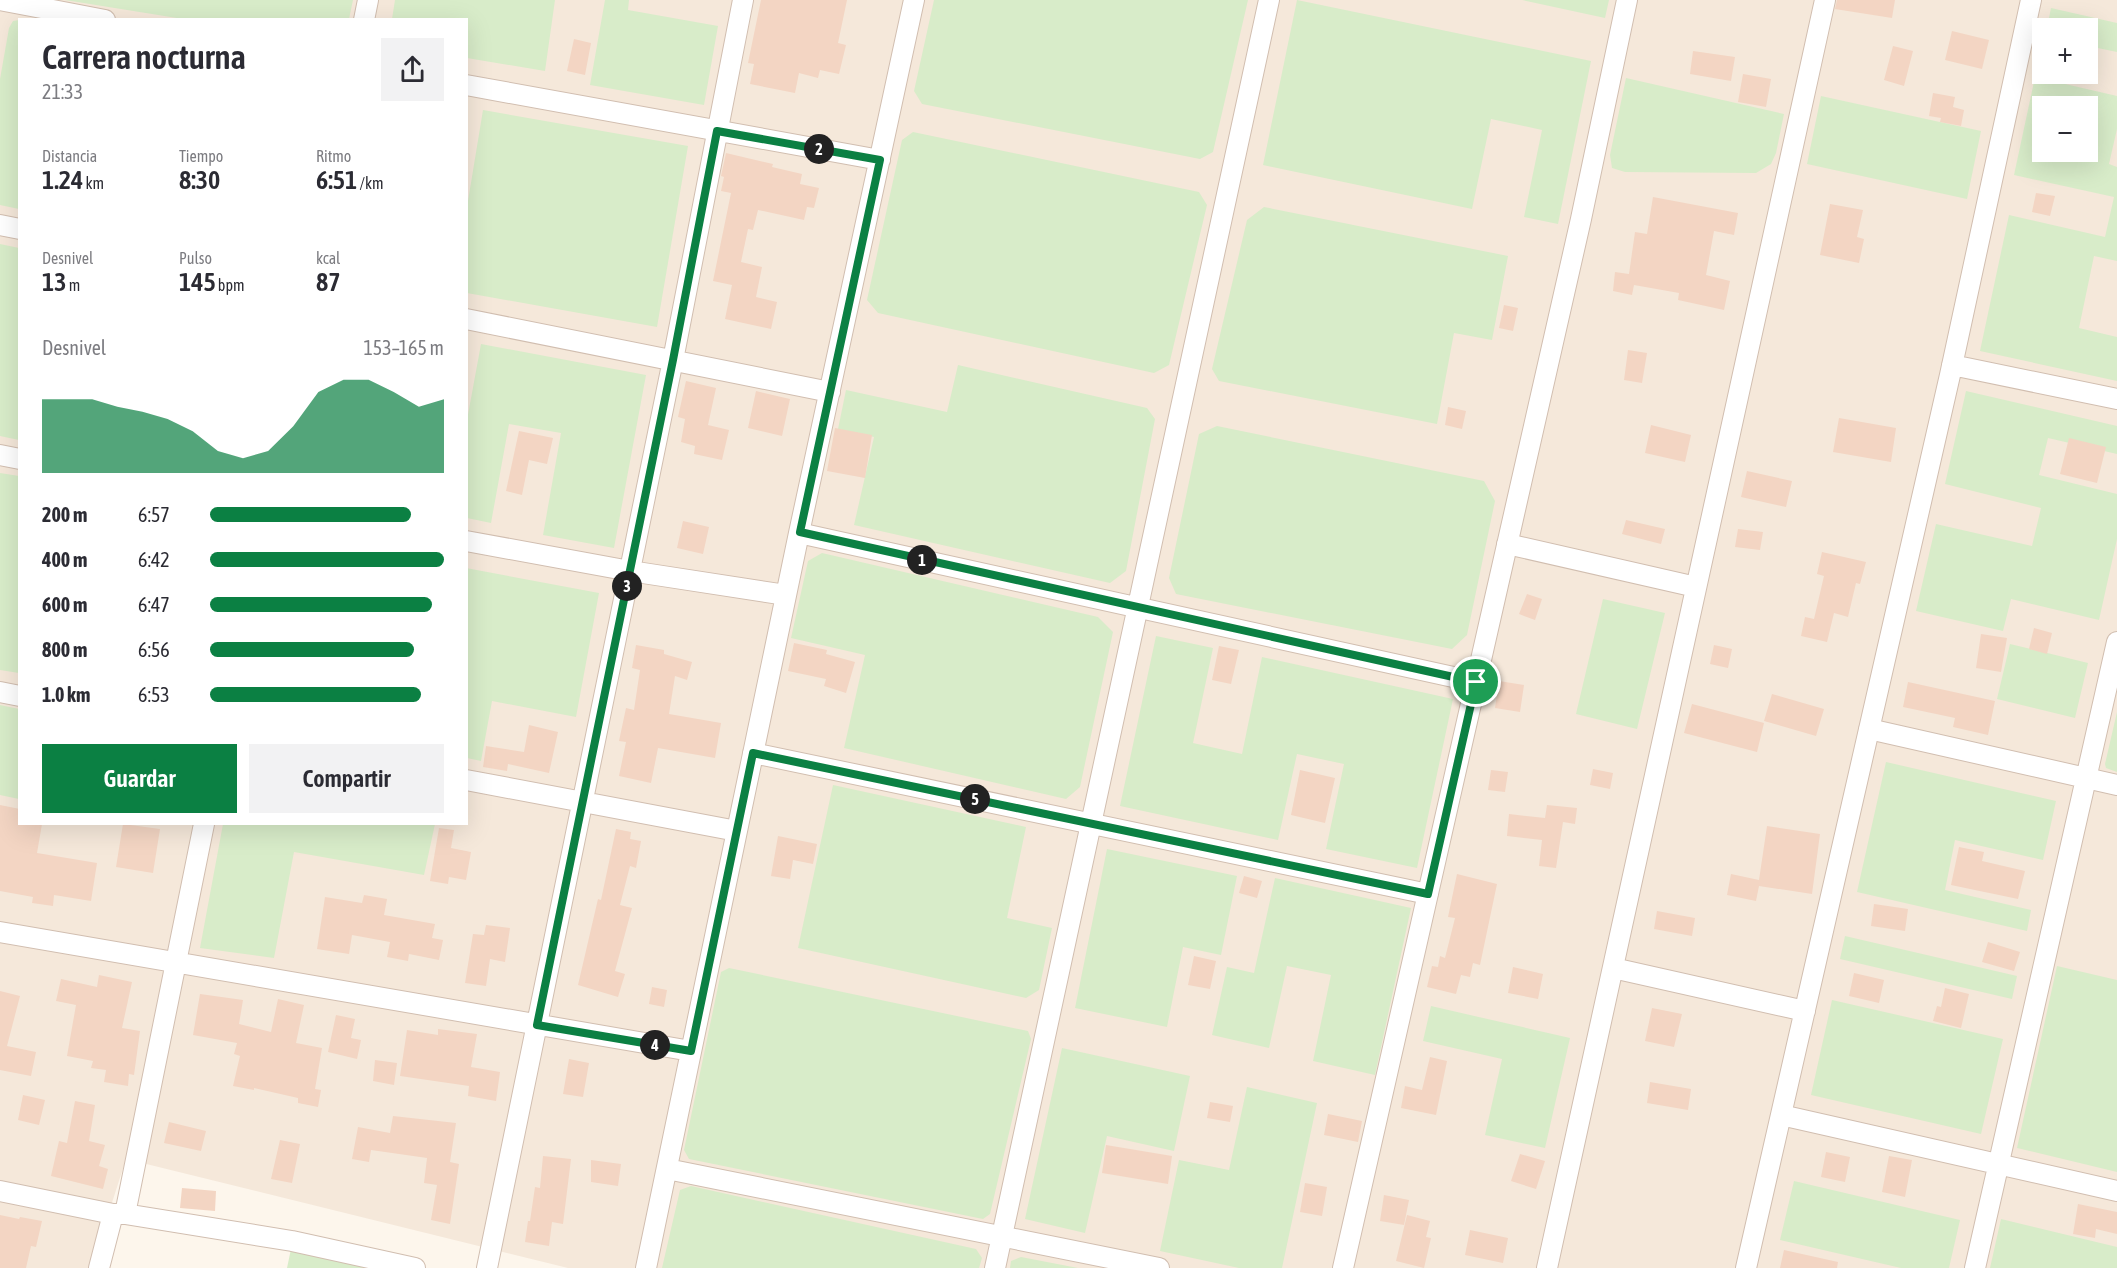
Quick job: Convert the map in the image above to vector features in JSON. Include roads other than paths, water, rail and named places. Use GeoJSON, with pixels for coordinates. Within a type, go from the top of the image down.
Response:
{"type":"FeatureCollection","features":[{"type":"Feature","properties":{"kind":"street"},"geometry":{"type":"LineString","coordinates":[[0,0],[94,18]]}},
{"type":"Feature","properties":{"kind":"street"},"geometry":{"type":"LineString","coordinates":[[364,18],[368,0]]}},
{"type":"Feature","properties":{"kind":"street"},"geometry":{"type":"LineString","coordinates":[[487,1268],[673,360],[743,0]]}},
{"type":"Feature","properties":{"kind":"street"},"geometry":{"type":"LineString","coordinates":[[646,1268],[786,595],[914,0]]}},
{"type":"Feature","properties":{"kind":"street"},"geometry":{"type":"LineString","coordinates":[[995,1268],[1269,0]]}},
{"type":"Feature","properties":{"kind":"street"},"geometry":{"type":"LineString","coordinates":[[1343,1268],[1581,219],[1627,0]]}},
{"type":"Feature","properties":{"kind":"street"},"geometry":{"type":"LineString","coordinates":[[1546,1268],[1825,0]]}},
{"type":"Feature","properties":{"kind":"street"},"geometry":{"type":"LineString","coordinates":[[1746,1268],[1952,365],[2031,0]]}},
{"type":"Feature","properties":{"kind":"street"},"geometry":{"type":"LineString","coordinates":[[468,85],[880,160]]}},
{"type":"Feature","properties":{"kind":"street"},"geometry":{"type":"LineString","coordinates":[[0,225],[18,229]]}},
{"type":"Feature","properties":{"kind":"street"},"geometry":{"type":"LineString","coordinates":[[468,319],[830,392]]}},
{"type":"Feature","properties":{"kind":"street"},"geometry":{"type":"LineString","coordinates":[[1952,365],[2117,399]]}},
{"type":"Feature","properties":{"kind":"street"},"geometry":{"type":"LineString","coordinates":[[0,455],[18,459]]}},
{"type":"Feature","properties":{"kind":"street"},"geometry":{"type":"LineString","coordinates":[[800,532],[1476,682]]}},
{"type":"Feature","properties":{"kind":"street"},"geometry":{"type":"LineString","coordinates":[[468,541],[630,571],[786,595]]}},
{"type":"Feature","properties":{"kind":"street"},"geometry":{"type":"LineString","coordinates":[[1508,544],[1696,587]]}},
{"type":"Feature","properties":{"kind":"street"},"geometry":{"type":"LineString","coordinates":[[1975,1268],[2117,642]]}},
{"type":"Feature","properties":{"kind":"street"},"geometry":{"type":"LineString","coordinates":[[0,692],[18,696]]}},
{"type":"Feature","properties":{"kind":"street"},"geometry":{"type":"LineString","coordinates":[[1869,729],[2117,786]]}},
{"type":"Feature","properties":{"kind":"street"},"geometry":{"type":"LineString","coordinates":[[753,753],[1428,894]]}},
{"type":"Feature","properties":{"kind":"street"},"geometry":{"type":"LineString","coordinates":[[468,780],[737,831]]}},
{"type":"Feature","properties":{"kind":"street"},"geometry":{"type":"LineString","coordinates":[[99,1268],[119,1214],[176,962],[204,825]]}},
{"type":"Feature","properties":{"kind":"street"},"geometry":{"type":"LineString","coordinates":[[0,932],[691,1051]]}},
{"type":"Feature","properties":{"kind":"street"},"geometry":{"type":"LineString","coordinates":[[1613,968],[1805,1011]]}},
{"type":"Feature","properties":{"kind":"street"},"geometry":{"type":"LineString","coordinates":[[1781,1115],[2117,1191]]}},
{"type":"Feature","properties":{"kind":"street"},"geometry":{"type":"LineString","coordinates":[[667,1168],[1159,1268]]}},
{"type":"Feature","properties":{"kind":"street"},"geometry":{"type":"LineString","coordinates":[[0,1191],[119,1214],[292,1241],[415,1268]]}}]}
